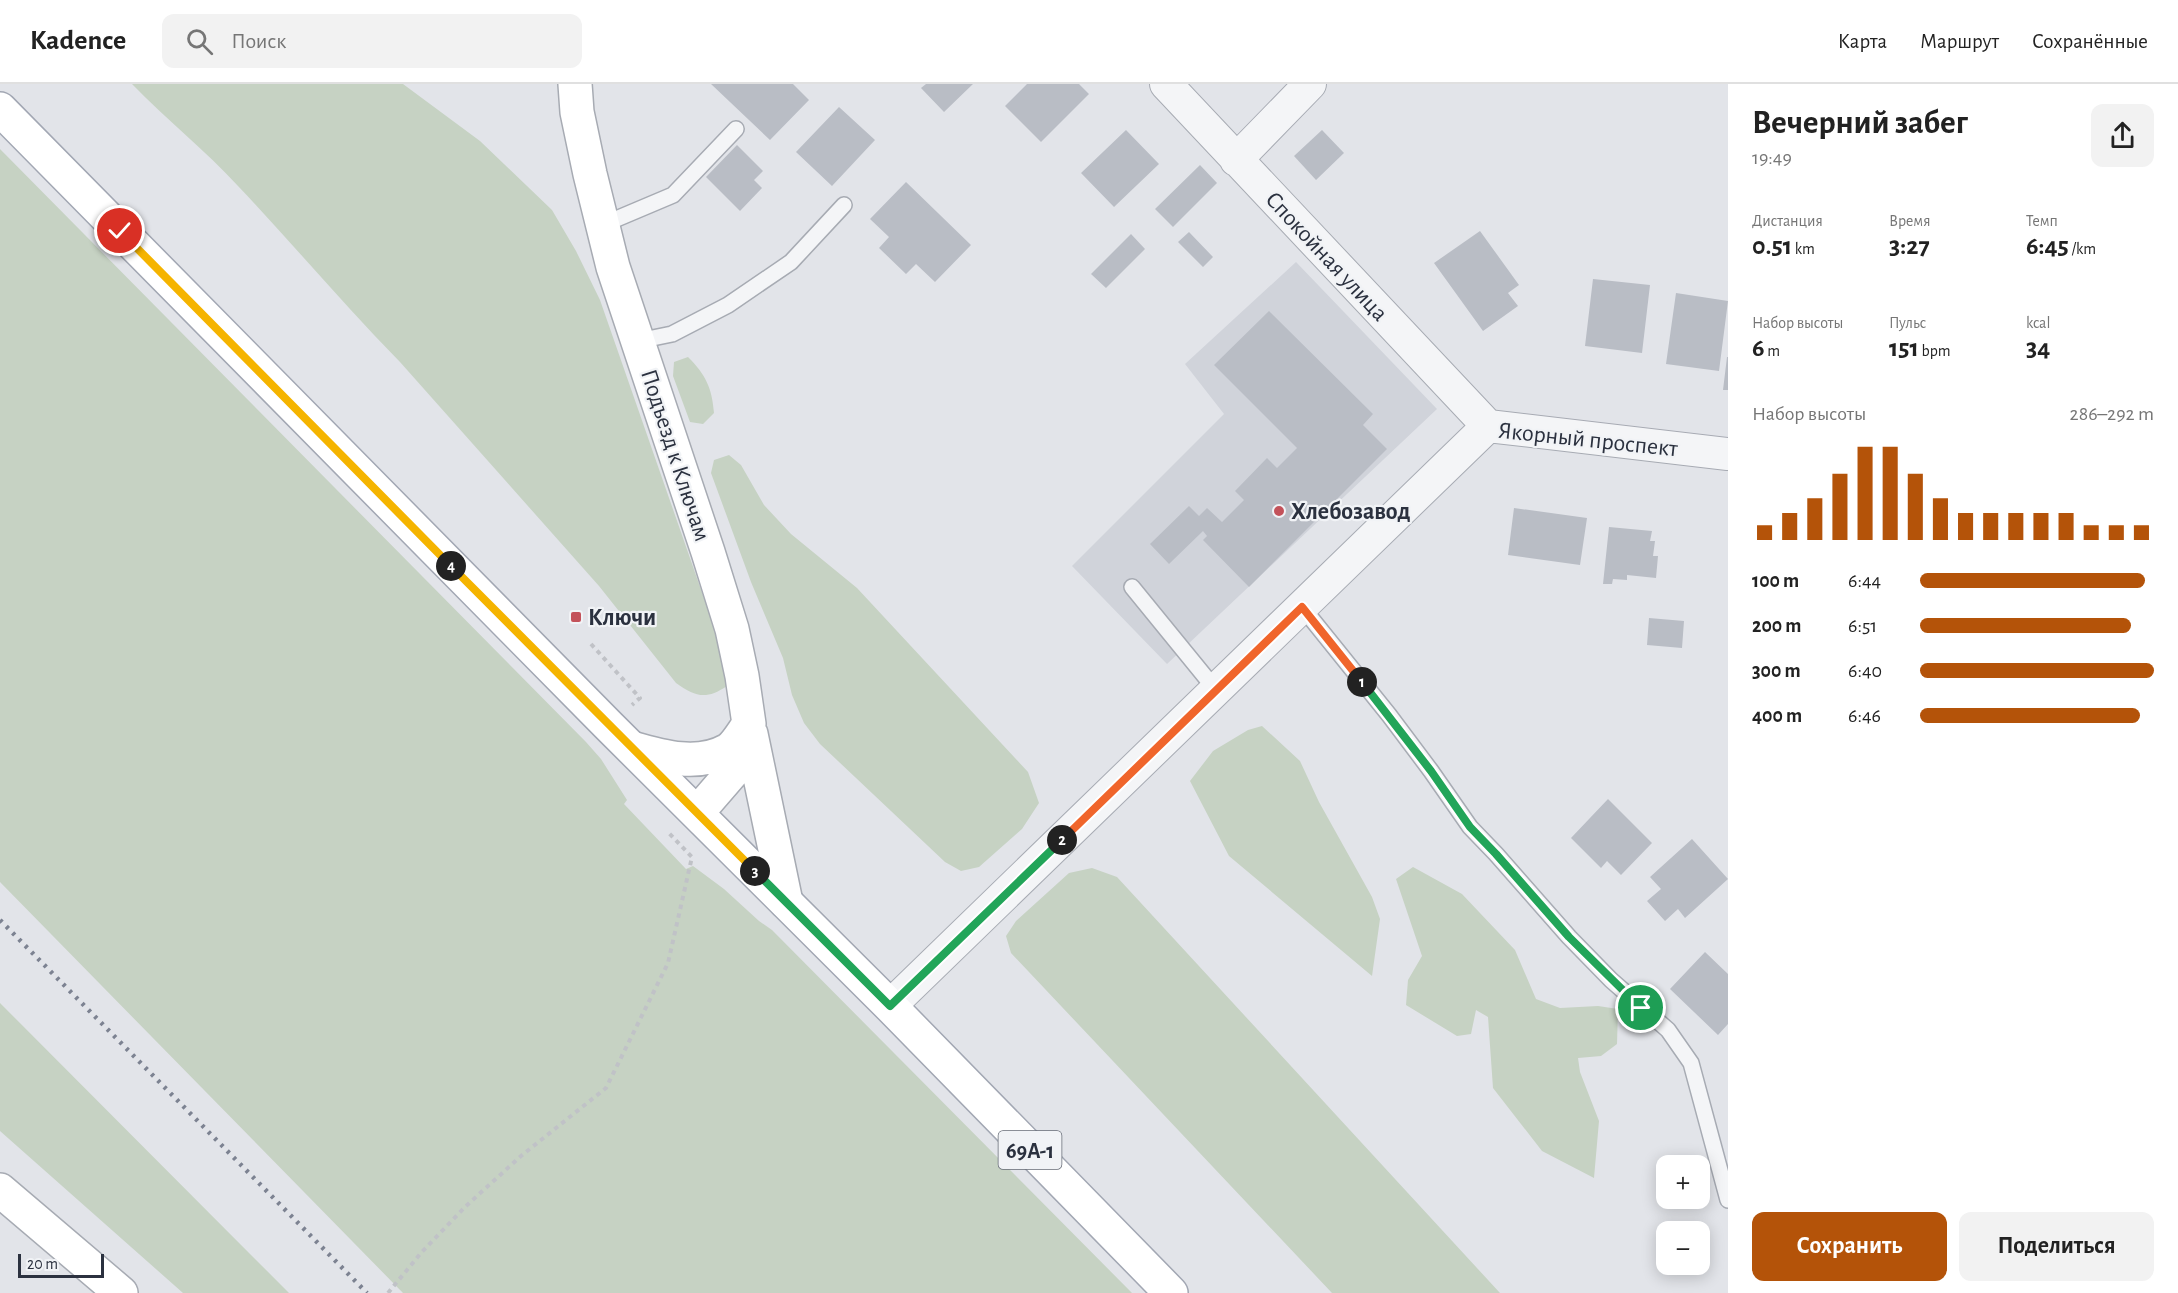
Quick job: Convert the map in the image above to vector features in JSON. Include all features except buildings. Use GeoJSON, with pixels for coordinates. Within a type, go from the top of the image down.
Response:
{"type":"FeatureCollection","features":[{"type":"Feature","properties":{"kind":"main road","name":"Подъезд к Ключам"},"geometry":{"type":"LineString","coordinates":[[574,84],[583,143],[613,267],[732,628],[742,676],[749,724],[742,761],[697,813]]}},
{"type":"Feature","properties":{"kind":"main road","name":"69А-1"},"geometry":{"type":"LineString","coordinates":[[0,109],[890,1006],[1171,1293]]}},
{"type":"Feature","properties":{"kind":"main road"},"geometry":{"type":"LineString","coordinates":[[632,748],[666,758],[697,760],[730,749],[749,724]]}},
{"type":"Feature","properties":{"kind":"main road"},"geometry":{"type":"LineString","coordinates":[[749,724],[786,902]]}},
{"type":"Feature","properties":{"kind":"main road"},"geometry":{"type":"LineString","coordinates":[[0,1190],[121,1293]]}},
{"type":"Feature","properties":{"kind":"street","name":"Спокойная улица"},"geometry":{"type":"LineString","coordinates":[[1166,84],[1488,426]]}},
{"type":"Feature","properties":{"kind":"street"},"geometry":{"type":"LineString","coordinates":[[1236,160],[1310,84]]}},
{"type":"Feature","properties":{"kind":"street","name":"Якорный проспект"},"geometry":{"type":"LineString","coordinates":[[890,1006],[1488,426],[1728,454]]}},
{"type":"Feature","properties":{"kind":"lane"},"geometry":{"type":"LineString","coordinates":[[602,225],[673,195],[736,129]]}},
{"type":"Feature","properties":{"kind":"lane"},"geometry":{"type":"LineString","coordinates":[[638,341],[672,334],[728,305],[791,262],[844,205]]}},
{"type":"Feature","properties":{"kind":"lane"},"geometry":{"type":"LineString","coordinates":[[1132,587],[1216,690]]}},
{"type":"Feature","properties":{"kind":"lane"},"geometry":{"type":"LineString","coordinates":[[1302,607],[1389,715],[1470,827],[1569,937],[1611,980],[1668,1030],[1690,1063],[1728,1200]]}},
{"type":"Feature","properties":{"kind":"path"},"geometry":{"type":"LineString","coordinates":[[591,644],[640,698],[627,710]]}},
{"type":"Feature","properties":{"kind":"path"},"geometry":{"type":"LineString","coordinates":[[388,1293],[421,1253],[466,1206],[521,1156],[606,1088],[668,963],[692,857]]}},
{"type":"Feature","properties":{"kind":"shaded area"},"geometry":{"type":"Polygon","coordinates":[[[1296,262],[1437,409],[1167,664],[1072,566],[1224,414],[1185,364],[1296,262]]]}},
{"type":"Feature","properties":{"kind":"green space"},"geometry":{"type":"Polygon","coordinates":[[[132,84],[403,84],[480,141],[552,210],[576,251],[600,300],[721,647],[727,686],[713,693],[701,695],[676,683],[599,586],[400,362],[225,173],[132,84]]]}},
{"type":"Feature","properties":{"kind":"green space"},"geometry":{"type":"Polygon","coordinates":[[[0,149],[586,742],[601,759],[627,800],[624,804],[686,869],[693,866],[772,930],[1132,1293],[403,1293],[0,882],[0,149]]]}},
{"type":"Feature","properties":{"kind":"green space"},"geometry":{"type":"Polygon","coordinates":[[[688,357],[704,376],[712,396],[714,413],[703,424],[690,422],[673,376],[674,362],[688,357]]]}},
{"type":"Feature","properties":{"kind":"green space"},"geometry":{"type":"Polygon","coordinates":[[[729,455],[741,465],[764,505],[791,534],[857,588],[1028,772],[1039,803],[1022,829],[979,867],[961,871],[945,862],[820,744],[804,723],[792,695],[783,658],[751,582],[711,473],[714,460],[729,455]]]}},
{"type":"Feature","properties":{"kind":"green space"},"geometry":{"type":"Polygon","coordinates":[[[1262,726],[1300,761],[1319,802],[1372,897],[1380,919],[1372,976],[1229,856],[1190,781],[1213,751],[1248,730],[1262,726]]]}},
{"type":"Feature","properties":{"kind":"green space"},"geometry":{"type":"Polygon","coordinates":[[[1413,867],[1462,894],[1515,950],[1536,999],[1560,1008],[1598,1006],[1618,1009],[1617,1044],[1601,1056],[1578,1058],[1580,1072],[1599,1121],[1594,1178],[1542,1151],[1493,1088],[1488,1017],[1476,1010],[1471,1034],[1457,1036],[1406,1005],[1408,980],[1422,956],[1396,879],[1413,867]]]}},
{"type":"Feature","properties":{"kind":"green space"},"geometry":{"type":"Polygon","coordinates":[[[1092,868],[1117,877],[1500,1293],[1332,1293],[1011,953],[1006,936],[1016,921],[1069,873],[1092,868]]]}},
{"type":"Feature","properties":{"kind":"green space"},"geometry":{"type":"Polygon","coordinates":[[[0,1003],[289,1293],[183,1293],[0,1131],[0,1003]]]}},
{"type":"Feature","properties":{"kind":"railway"},"geometry":{"type":"LineString","coordinates":[[0,920],[367,1293]]}},
{"type":"Feature","properties":{"kind":"place","name":"Хлебозавод"},"geometry":{"type":"Point","coordinates":[1279,511]}},
{"type":"Feature","properties":{"kind":"place","name":"Ключи"},"geometry":{"type":"Point","coordinates":[576,617]}},
{"type":"Feature","properties":{"kind":"route"},"geometry":{"type":"LineString","coordinates":[[120,231],[609,726],[890,1006],[1302,607],[1389,715],[1470,827],[1569,937],[1641,1008]]}}]}
